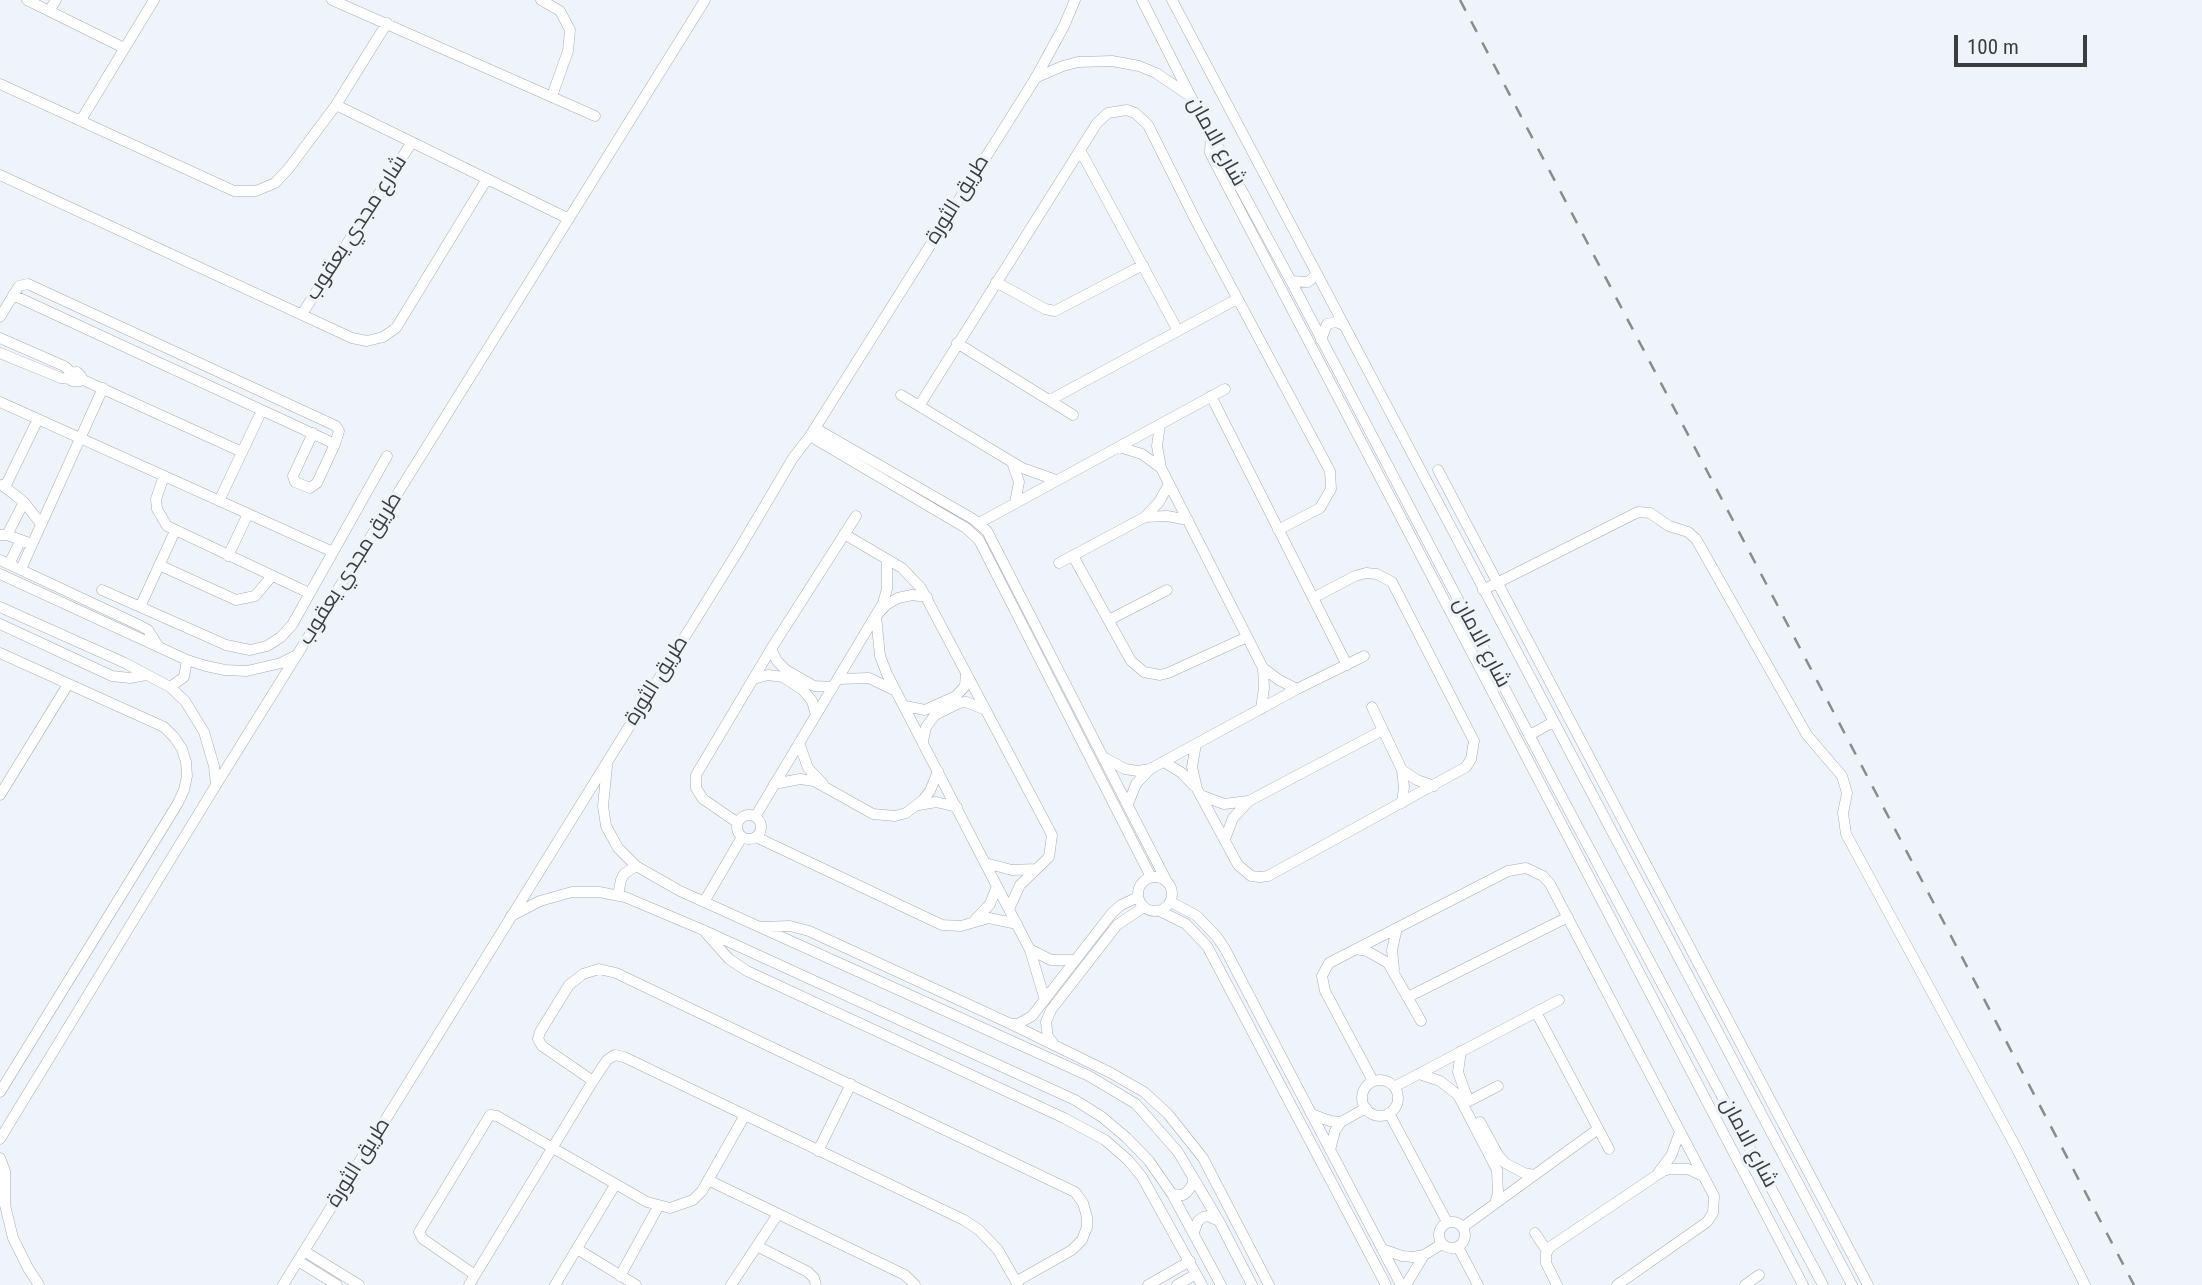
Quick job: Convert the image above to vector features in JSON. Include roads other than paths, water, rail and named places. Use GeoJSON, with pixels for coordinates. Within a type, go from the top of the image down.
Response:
{"type":"FeatureCollection","features":[{"type":"Feature","properties":{"kind":"street"},"geometry":{"type":"LineString","coordinates":[[27,0],[124,48]]}},
{"type":"Feature","properties":{"kind":"street"},"geometry":{"type":"LineString","coordinates":[[49,11],[56,0]]}},
{"type":"Feature","properties":{"kind":"street"},"geometry":{"type":"LineString","coordinates":[[81,120],[154,0]]}},
{"type":"Feature","properties":{"kind":"street"},"geometry":{"type":"LineString","coordinates":[[332,0],[595,116]]}},
{"type":"Feature","properties":{"kind":"street"},"geometry":{"type":"LineString","coordinates":[[541,0],[560,11],[570,30],[568,51],[552,96]]}},
{"type":"Feature","properties":{"kind":"street","name":"طريق مجدي يعقوب"},"geometry":{"type":"LineString","coordinates":[[0,1139],[216,785],[705,0]]}},
{"type":"Feature","properties":{"kind":"street","name":"طريق الثورة"},"geometry":{"type":"LineString","coordinates":[[283,1285],[793,458],[1035,79],[1075,0]]}},
{"type":"Feature","properties":{"kind":"street","name":"شارع الامان"},"geometry":{"type":"LineString","coordinates":[[1142,0],[1557,788],[1823,1285]]}},
{"type":"Feature","properties":{"kind":"street","name":"شارع الامان"},"geometry":{"type":"LineString","coordinates":[[1172,0],[1852,1285]]}},
{"type":"Feature","properties":{"kind":"street"},"geometry":{"type":"LineString","coordinates":[[0,84],[234,191],[256,191],[275,183],[289,168],[336,106],[387,23]]}},
{"type":"Feature","properties":{"kind":"street"},"geometry":{"type":"LineString","coordinates":[[1035,79],[1070,64],[1112,61],[1139,66],[1156,73],[1192,99]]}},
{"type":"Feature","properties":{"kind":"street"},"geometry":{"type":"LineString","coordinates":[[336,106],[569,219]]}},
{"type":"Feature","properties":{"kind":"street"},"geometry":{"type":"LineString","coordinates":[[919,406],[1097,123],[1108,113],[1127,110],[1142,118],[1148,125],[1237,299],[1326,462],[1332,480],[1331,489],[1320,508],[1278,530]]}},
{"type":"Feature","properties":{"kind":"street"},"geometry":{"type":"LineString","coordinates":[[1211,131],[1210,153],[1803,1285]]}},
{"type":"Feature","properties":{"kind":"street","name":"شارع مجدي يعقوب"},"geometry":{"type":"LineString","coordinates":[[302,314],[412,142]]}},
{"type":"Feature","properties":{"kind":"street"},"geometry":{"type":"LineString","coordinates":[[1080,150],[1178,331]]}},
{"type":"Feature","properties":{"kind":"street"},"geometry":{"type":"LineString","coordinates":[[0,175],[352,338],[367,341],[383,337],[396,328],[488,179]]}},
{"type":"Feature","properties":{"kind":"street"},"geometry":{"type":"LineString","coordinates":[[996,282],[1045,309],[1055,311],[1143,265]]}},
{"type":"Feature","properties":{"kind":"street"},"geometry":{"type":"LineString","coordinates":[[1291,281],[1308,282],[1317,274]]}},
{"type":"Feature","properties":{"kind":"street"},"geometry":{"type":"LineString","coordinates":[[0,317],[21,285],[28,284],[336,426],[340,431],[335,444],[316,485],[310,488],[295,482],[294,473],[313,433]]}},
{"type":"Feature","properties":{"kind":"street"},"geometry":{"type":"LineString","coordinates":[[13,295],[335,444]]}},
{"type":"Feature","properties":{"kind":"street"},"geometry":{"type":"LineString","coordinates":[[1050,400],[1237,299]]}},
{"type":"Feature","properties":{"kind":"street"},"geometry":{"type":"LineString","coordinates":[[1321,340],[1327,324],[1336,322],[1343,325]]}},
{"type":"Feature","properties":{"kind":"street"},"geometry":{"type":"LineString","coordinates":[[0,338],[64,366],[74,377]]}},
{"type":"Feature","properties":{"kind":"street"},"geometry":{"type":"LineString","coordinates":[[957,343],[1073,415]]}},
{"type":"Feature","properties":{"kind":"street"},"geometry":{"type":"LineString","coordinates":[[0,353],[61,378],[74,377],[103,388],[242,452]]}},
{"type":"Feature","properties":{"kind":"street"},"geometry":{"type":"LineString","coordinates":[[21,569],[103,388]]}},
{"type":"Feature","properties":{"kind":"street"},"geometry":{"type":"LineString","coordinates":[[979,523],[1225,389]]}},
{"type":"Feature","properties":{"kind":"street"},"geometry":{"type":"LineString","coordinates":[[901,395],[1033,474],[1057,480]]}},
{"type":"Feature","properties":{"kind":"street"},"geometry":{"type":"LineString","coordinates":[[1212,396],[1347,665]]}},
{"type":"Feature","properties":{"kind":"street"},"geometry":{"type":"LineString","coordinates":[[0,402],[333,552]]}},
{"type":"Feature","properties":{"kind":"street"},"geometry":{"type":"LineString","coordinates":[[219,501],[262,410]]}},
{"type":"Feature","properties":{"kind":"street"},"geometry":{"type":"LineString","coordinates":[[38,419],[3,485],[23,502],[41,524]]}},
{"type":"Feature","properties":{"kind":"street"},"geometry":{"type":"LineString","coordinates":[[1160,425],[1157,446],[1161,468],[1263,668],[1261,709]]}},
{"type":"Feature","properties":{"kind":"street"},"geometry":{"type":"LineString","coordinates":[[812,432],[979,523],[993,540],[1172,890],[1171,902],[1160,911]]}},
{"type":"Feature","properties":{"kind":"street"},"geometry":{"type":"LineString","coordinates":[[812,432],[966,528],[979,540],[1151,877]]}},
{"type":"Feature","properties":{"kind":"street"},"geometry":{"type":"LineString","coordinates":[[1119,447],[1142,454],[1161,468]]}},
{"type":"Feature","properties":{"kind":"street"},"geometry":{"type":"LineString","coordinates":[[102,590],[226,645],[250,649],[267,646],[281,637],[292,625],[387,456]]}},
{"type":"Feature","properties":{"kind":"street"},"geometry":{"type":"LineString","coordinates":[[1012,461],[1019,482],[1015,503]]}},
{"type":"Feature","properties":{"kind":"street"},"geometry":{"type":"LineString","coordinates":[[1437,470],[1868,1285]]}},
{"type":"Feature","properties":{"kind":"street"},"geometry":{"type":"LineString","coordinates":[[164,476],[156,499],[157,509],[167,526],[309,593]]}},
{"type":"Feature","properties":{"kind":"street"},"geometry":{"type":"LineString","coordinates":[[1059,563],[1145,517],[1159,502],[1169,484]]}},
{"type":"Feature","properties":{"kind":"street"},"geometry":{"type":"LineString","coordinates":[[23,502],[4,535],[32,544]]}},
{"type":"Feature","properties":{"kind":"street"},"geometry":{"type":"LineString","coordinates":[[1483,590],[1638,512],[1650,513],[1669,526],[1688,532],[1696,539],[1807,735],[1842,776],[1847,793],[1843,813],[1846,834],[2017,1149],[2085,1285]]}},
{"type":"Feature","properties":{"kind":"street"},"geometry":{"type":"LineString","coordinates":[[228,556],[248,514]]}},
{"type":"Feature","properties":{"kind":"street"},"geometry":{"type":"LineString","coordinates":[[738,822],[703,799],[696,788],[696,775],[771,649],[856,516]]}},
{"type":"Feature","properties":{"kind":"street"},"geometry":{"type":"LineString","coordinates":[[1145,517],[1167,516],[1188,520]]}},
{"type":"Feature","properties":{"kind":"street"},"geometry":{"type":"LineString","coordinates":[[1408,531],[1419,527]]}},
{"type":"Feature","properties":{"kind":"street"},"geometry":{"type":"LineString","coordinates":[[140,607],[175,531]]}},
{"type":"Feature","properties":{"kind":"street"},"geometry":{"type":"LineString","coordinates":[[844,534],[902,568],[914,579],[1052,835],[1049,857],[1020,885],[1009,909]]}},
{"type":"Feature","properties":{"kind":"street"},"geometry":{"type":"LineString","coordinates":[[20,540],[5,562],[141,626],[148,630],[158,646]]}},
{"type":"Feature","properties":{"kind":"street"},"geometry":{"type":"LineString","coordinates":[[1073,556],[1131,662],[1144,672],[1168,673],[1247,637]]}},
{"type":"Feature","properties":{"kind":"street"},"geometry":{"type":"LineString","coordinates":[[755,817],[876,616],[887,589],[887,560]]}},
{"type":"Feature","properties":{"kind":"street"},"geometry":{"type":"LineString","coordinates":[[159,565],[236,600],[255,596],[272,576]]}},
{"type":"Feature","properties":{"kind":"street"},"geometry":{"type":"LineString","coordinates":[[1196,744],[1192,767],[1199,792],[1244,872],[1251,876],[1268,876],[1465,767],[1471,759],[1474,741],[1392,582],[1377,574],[1366,573],[1313,598]]}},
{"type":"Feature","properties":{"kind":"street"},"geometry":{"type":"LineString","coordinates":[[0,574],[187,660],[225,670],[247,671],[281,663],[298,654]]}},
{"type":"Feature","properties":{"kind":"street"},"geometry":{"type":"LineString","coordinates":[[1109,620],[1167,590]]}},
{"type":"Feature","properties":{"kind":"street"},"geometry":{"type":"LineString","coordinates":[[926,597],[912,595],[898,598],[886,605],[876,616],[880,656],[1030,950],[1045,1000]]}},
{"type":"Feature","properties":{"kind":"street"},"geometry":{"type":"LineString","coordinates":[[0,607],[170,687],[185,701],[204,732],[215,766],[216,785]]}},
{"type":"Feature","properties":{"kind":"street"},"geometry":{"type":"LineString","coordinates":[[0,624],[112,676],[130,678],[146,675]]}},
{"type":"Feature","properties":{"kind":"street"},"geometry":{"type":"LineString","coordinates":[[771,649],[776,661],[786,670],[814,685],[869,678],[884,683],[897,692]]}},
{"type":"Feature","properties":{"kind":"street"},"geometry":{"type":"LineString","coordinates":[[0,653],[164,727],[182,749],[187,776],[184,790],[172,813],[0,1092]]}},
{"type":"Feature","properties":{"kind":"street"},"geometry":{"type":"LineString","coordinates":[[1104,757],[1125,769],[1150,769],[1297,689],[1364,656]]}},
{"type":"Feature","properties":{"kind":"street"},"geometry":{"type":"LineString","coordinates":[[170,687],[184,677],[187,660]]}},
{"type":"Feature","properties":{"kind":"street"},"geometry":{"type":"LineString","coordinates":[[1263,668],[1297,689]]}},
{"type":"Feature","properties":{"kind":"street"},"geometry":{"type":"LineString","coordinates":[[905,706],[925,710],[956,696],[965,686],[966,673]]}},
{"type":"Feature","properties":{"kind":"street"},"geometry":{"type":"LineString","coordinates":[[753,679],[783,677],[803,690],[812,701],[816,715]]}},
{"type":"Feature","properties":{"kind":"street"},"geometry":{"type":"LineString","coordinates":[[0,795],[4,780],[67,685]]}},
{"type":"Feature","properties":{"kind":"street"},"geometry":{"type":"LineString","coordinates":[[923,742],[926,727],[935,715],[966,702],[986,710]]}},
{"type":"Feature","properties":{"kind":"street"},"geometry":{"type":"LineString","coordinates":[[1372,707],[1402,770],[1402,803]]}},
{"type":"Feature","properties":{"kind":"street"},"geometry":{"type":"LineString","coordinates":[[1530,735],[1553,722]]}},
{"type":"Feature","properties":{"kind":"street"},"geometry":{"type":"LineString","coordinates":[[1224,839],[1233,818],[1249,801],[1383,730]]}},
{"type":"Feature","properties":{"kind":"street"},"geometry":{"type":"LineString","coordinates":[[799,743],[808,768],[826,786],[873,814],[895,816],[915,807],[936,803],[957,807]]}},
{"type":"Feature","properties":{"kind":"street"},"geometry":{"type":"LineString","coordinates":[[608,760],[603,806],[606,826],[618,848],[636,866],[704,902],[1088,1076],[1136,1104],[1178,1152],[1219,1221],[1252,1285]]}},
{"type":"Feature","properties":{"kind":"street"},"geometry":{"type":"LineString","coordinates":[[1164,762],[1182,774],[1199,792],[1224,804],[1249,801]]}},
{"type":"Feature","properties":{"kind":"street"},"geometry":{"type":"LineString","coordinates":[[1128,804],[1136,784],[1150,769]]}},
{"type":"Feature","properties":{"kind":"street"},"geometry":{"type":"LineString","coordinates":[[1402,770],[1434,786]]}},
{"type":"Feature","properties":{"kind":"street"},"geometry":{"type":"LineString","coordinates":[[915,807],[930,791],[938,771]]}},
{"type":"Feature","properties":{"kind":"street"},"geometry":{"type":"LineString","coordinates":[[774,784],[800,779],[826,786]]}},
{"type":"Feature","properties":{"kind":"street"},"geometry":{"type":"LineString","coordinates":[[1546,794],[1557,788]]}},
{"type":"Feature","properties":{"kind":"street"},"geometry":{"type":"LineString","coordinates":[[743,817],[755,817],[760,821],[761,828],[756,837],[749,840],[742,838],[737,831],[738,822],[743,817]]}},
{"type":"Feature","properties":{"kind":"street"},"geometry":{"type":"LineString","coordinates":[[756,837],[942,925],[961,926],[989,918],[1017,924]]}},
{"type":"Feature","properties":{"kind":"street"},"geometry":{"type":"LineString","coordinates":[[704,902],[742,838]]}},
{"type":"Feature","properties":{"kind":"street"},"geometry":{"type":"LineString","coordinates":[[1620,849],[1633,842]]}},
{"type":"Feature","properties":{"kind":"street"},"geometry":{"type":"LineString","coordinates":[[985,863],[1012,870],[1039,868]]}},
{"type":"Feature","properties":{"kind":"street"},"geometry":{"type":"LineString","coordinates":[[618,895],[624,873],[636,866]]}},
{"type":"Feature","properties":{"kind":"street"},"geometry":{"type":"LineString","coordinates":[[1373,1081],[1322,984],[1322,976],[1329,963],[1507,871],[1526,868],[1543,876],[1568,917],[1714,1196],[1715,1207],[1710,1217],[1617,1285]]}},
{"type":"Feature","properties":{"kind":"street"},"geometry":{"type":"LineString","coordinates":[[1166,880],[1151,877],[1140,884],[1138,897],[1144,907],[1160,911],[1186,925],[1207,946],[1386,1285]]}},
{"type":"Feature","properties":{"kind":"street"},"geometry":{"type":"LineString","coordinates":[[970,924],[984,911],[997,886]]}},
{"type":"Feature","properties":{"kind":"street"},"geometry":{"type":"LineString","coordinates":[[511,916],[556,895],[590,891],[618,895],[703,930],[1075,1100],[1102,1117],[1149,1161],[1194,1231],[1221,1285]]}},
{"type":"Feature","properties":{"kind":"street"},"geometry":{"type":"LineString","coordinates":[[1011,1024],[1025,1021],[1045,1000],[1112,913],[1138,897]]}},
{"type":"Feature","properties":{"kind":"street"},"geometry":{"type":"LineString","coordinates":[[1171,902],[1187,909],[1217,937],[1403,1285],[1424,1255],[1442,1244]]}},
{"type":"Feature","properties":{"kind":"street"},"geometry":{"type":"LineString","coordinates":[[1053,1044],[1046,1030],[1051,1010],[1117,925],[1144,907]]}},
{"type":"Feature","properties":{"kind":"street"},"geometry":{"type":"LineString","coordinates":[[1408,997],[1568,917]]}},
{"type":"Feature","properties":{"kind":"street"},"geometry":{"type":"LineString","coordinates":[[760,927],[780,925],[800,928],[1053,1044],[1144,1092],[1187,1135],[1203,1158],[1269,1285]]}},
{"type":"Feature","properties":{"kind":"street"},"geometry":{"type":"LineString","coordinates":[[1395,973],[1392,950],[1396,928]]}},
{"type":"Feature","properties":{"kind":"street"},"geometry":{"type":"LineString","coordinates":[[703,930],[729,959],[747,971],[1064,1118],[1105,1140],[1128,1160],[1142,1177],[1202,1285]]}},
{"type":"Feature","properties":{"kind":"street"},"geometry":{"type":"LineString","coordinates":[[1355,949],[1378,956],[1395,973],[1421,1021]]}},
{"type":"Feature","properties":{"kind":"street"},"geometry":{"type":"LineString","coordinates":[[1030,950],[1051,960],[1075,960]]}},
{"type":"Feature","properties":{"kind":"street"},"geometry":{"type":"LineString","coordinates":[[1687,972],[1699,966]]}},
{"type":"Feature","properties":{"kind":"street"},"geometry":{"type":"LineString","coordinates":[[469,1285],[593,1081],[610,1056],[620,1055],[964,1220],[991,1240],[1018,1283],[1072,1250],[1082,1240],[1087,1227],[1083,1203],[1075,1192],[616,973],[599,970],[583,974],[569,985],[538,1039],[542,1046],[593,1081]]}},
{"type":"Feature","properties":{"kind":"street"},"geometry":{"type":"LineString","coordinates":[[940,1009],[946,995]]}},
{"type":"Feature","properties":{"kind":"street"},"geometry":{"type":"LineString","coordinates":[[1394,1087],[1559,1000]]}},
{"type":"Feature","properties":{"kind":"street"},"geometry":{"type":"LineString","coordinates":[[1536,1012],[1609,1149]]}},
{"type":"Feature","properties":{"kind":"street"},"geometry":{"type":"LineString","coordinates":[[1461,1051],[1458,1072],[1460,1083],[1498,1155],[1514,1169],[1534,1175]]}},
{"type":"Feature","properties":{"kind":"street"},"geometry":{"type":"LineString","coordinates":[[1088,1076],[1094,1064]]}},
{"type":"Feature","properties":{"kind":"street"},"geometry":{"type":"LineString","coordinates":[[1419,1074],[1440,1081],[1458,1095],[1497,1170],[1498,1193],[1495,1204]]}},
{"type":"Feature","properties":{"kind":"street"},"geometry":{"type":"LineString","coordinates":[[1384,1080],[1394,1087],[1397,1103],[1389,1113],[1377,1115],[1366,1108],[1362,1096],[1373,1081],[1384,1080]]}},
{"type":"Feature","properties":{"kind":"street"},"geometry":{"type":"LineString","coordinates":[[818,1151],[851,1084]]}},
{"type":"Feature","properties":{"kind":"street"},"geometry":{"type":"LineString","coordinates":[[1469,1101],[1498,1086]]}},
{"type":"Feature","properties":{"kind":"street"},"geometry":{"type":"LineString","coordinates":[[1750,1091],[1763,1086]]}},
{"type":"Feature","properties":{"kind":"street"},"geometry":{"type":"LineString","coordinates":[[1330,1150],[1335,1131],[1341,1122],[1366,1108]]}},
{"type":"Feature","properties":{"kind":"street"},"geometry":{"type":"LineString","coordinates":[[1311,1113],[1330,1121],[1341,1122]]}},
{"type":"Feature","properties":{"kind":"street"},"geometry":{"type":"LineString","coordinates":[[1389,1113],[1447,1222]]}},
{"type":"Feature","properties":{"kind":"street"},"geometry":{"type":"LineString","coordinates":[[475,1275],[423,1239],[419,1233],[486,1116],[497,1116],[658,1207],[682,1205],[693,1199],[708,1180],[745,1115]]}},
{"type":"Feature","properties":{"kind":"street"},"geometry":{"type":"LineString","coordinates":[[1463,1227],[1598,1129]]}},
{"type":"Feature","properties":{"kind":"street"},"geometry":{"type":"LineString","coordinates":[[1655,1175],[1671,1156],[1680,1132]]}},
{"type":"Feature","properties":{"kind":"street"},"geometry":{"type":"LineString","coordinates":[[0,1158],[5,1171],[5,1205],[13,1238],[27,1268],[39,1285]]}},
{"type":"Feature","properties":{"kind":"street"},"geometry":{"type":"LineString","coordinates":[[1547,1251],[1655,1175],[1679,1168],[1704,1177]]}},
{"type":"Feature","properties":{"kind":"street"},"geometry":{"type":"LineString","coordinates":[[1172,1194],[1183,1195],[1188,1192],[1193,1178]]}},
{"type":"Feature","properties":{"kind":"street"},"geometry":{"type":"LineString","coordinates":[[708,1180],[905,1275],[915,1285]]}},
{"type":"Feature","properties":{"kind":"street"},"geometry":{"type":"LineString","coordinates":[[555,1285],[615,1185]]}},
{"type":"Feature","properties":{"kind":"street"},"geometry":{"type":"LineString","coordinates":[[1758,1200],[1774,1192]]}},
{"type":"Feature","properties":{"kind":"street"},"geometry":{"type":"LineString","coordinates":[[620,1276],[658,1207]]}},
{"type":"Feature","properties":{"kind":"street"},"geometry":{"type":"LineString","coordinates":[[732,1285],[778,1214]]}},
{"type":"Feature","properties":{"kind":"street"},"geometry":{"type":"LineString","coordinates":[[1194,1231],[1203,1217],[1219,1221]]}},
{"type":"Feature","properties":{"kind":"street"},"geometry":{"type":"LineString","coordinates":[[1454,1221],[1463,1227],[1465,1236],[1458,1247],[1451,1248],[1442,1244],[1438,1234],[1447,1222],[1454,1221]]}},
{"type":"Feature","properties":{"kind":"street"},"geometry":{"type":"LineString","coordinates":[[1535,1233],[1547,1251],[1546,1263],[1558,1284]]}},
{"type":"Feature","properties":{"kind":"street"},"geometry":{"type":"LineString","coordinates":[[757,1246],[807,1272],[816,1285]]}},
{"type":"Feature","properties":{"kind":"street"},"geometry":{"type":"LineString","coordinates":[[1458,1247],[1478,1285]]}},
{"type":"Feature","properties":{"kind":"street"},"geometry":{"type":"LineString","coordinates":[[577,1249],[636,1285]]}},
{"type":"Feature","properties":{"kind":"street"},"geometry":{"type":"LineString","coordinates":[[1382,1249],[1402,1256],[1424,1255]]}},
{"type":"Feature","properties":{"kind":"street"},"geometry":{"type":"LineString","coordinates":[[304,1251],[359,1285]]}},
{"type":"Feature","properties":{"kind":"street"},"geometry":{"type":"LineString","coordinates":[[298,1261],[337,1285]]}},
{"type":"Feature","properties":{"kind":"street"},"geometry":{"type":"LineString","coordinates":[[1148,1285],[1190,1261]]}},
{"type":"Feature","properties":{"kind":"street"},"geometry":{"type":"LineString","coordinates":[[1177,1285],[1196,1274]]}},
{"type":"Feature","properties":{"kind":"street"},"geometry":{"type":"LineString","coordinates":[[1745,1285],[1759,1275]]}},
{"type":"Feature","properties":{"kind":"railway"},"geometry":{"type":"LineString","coordinates":[[1460,0],[2134,1285]]}}]}
